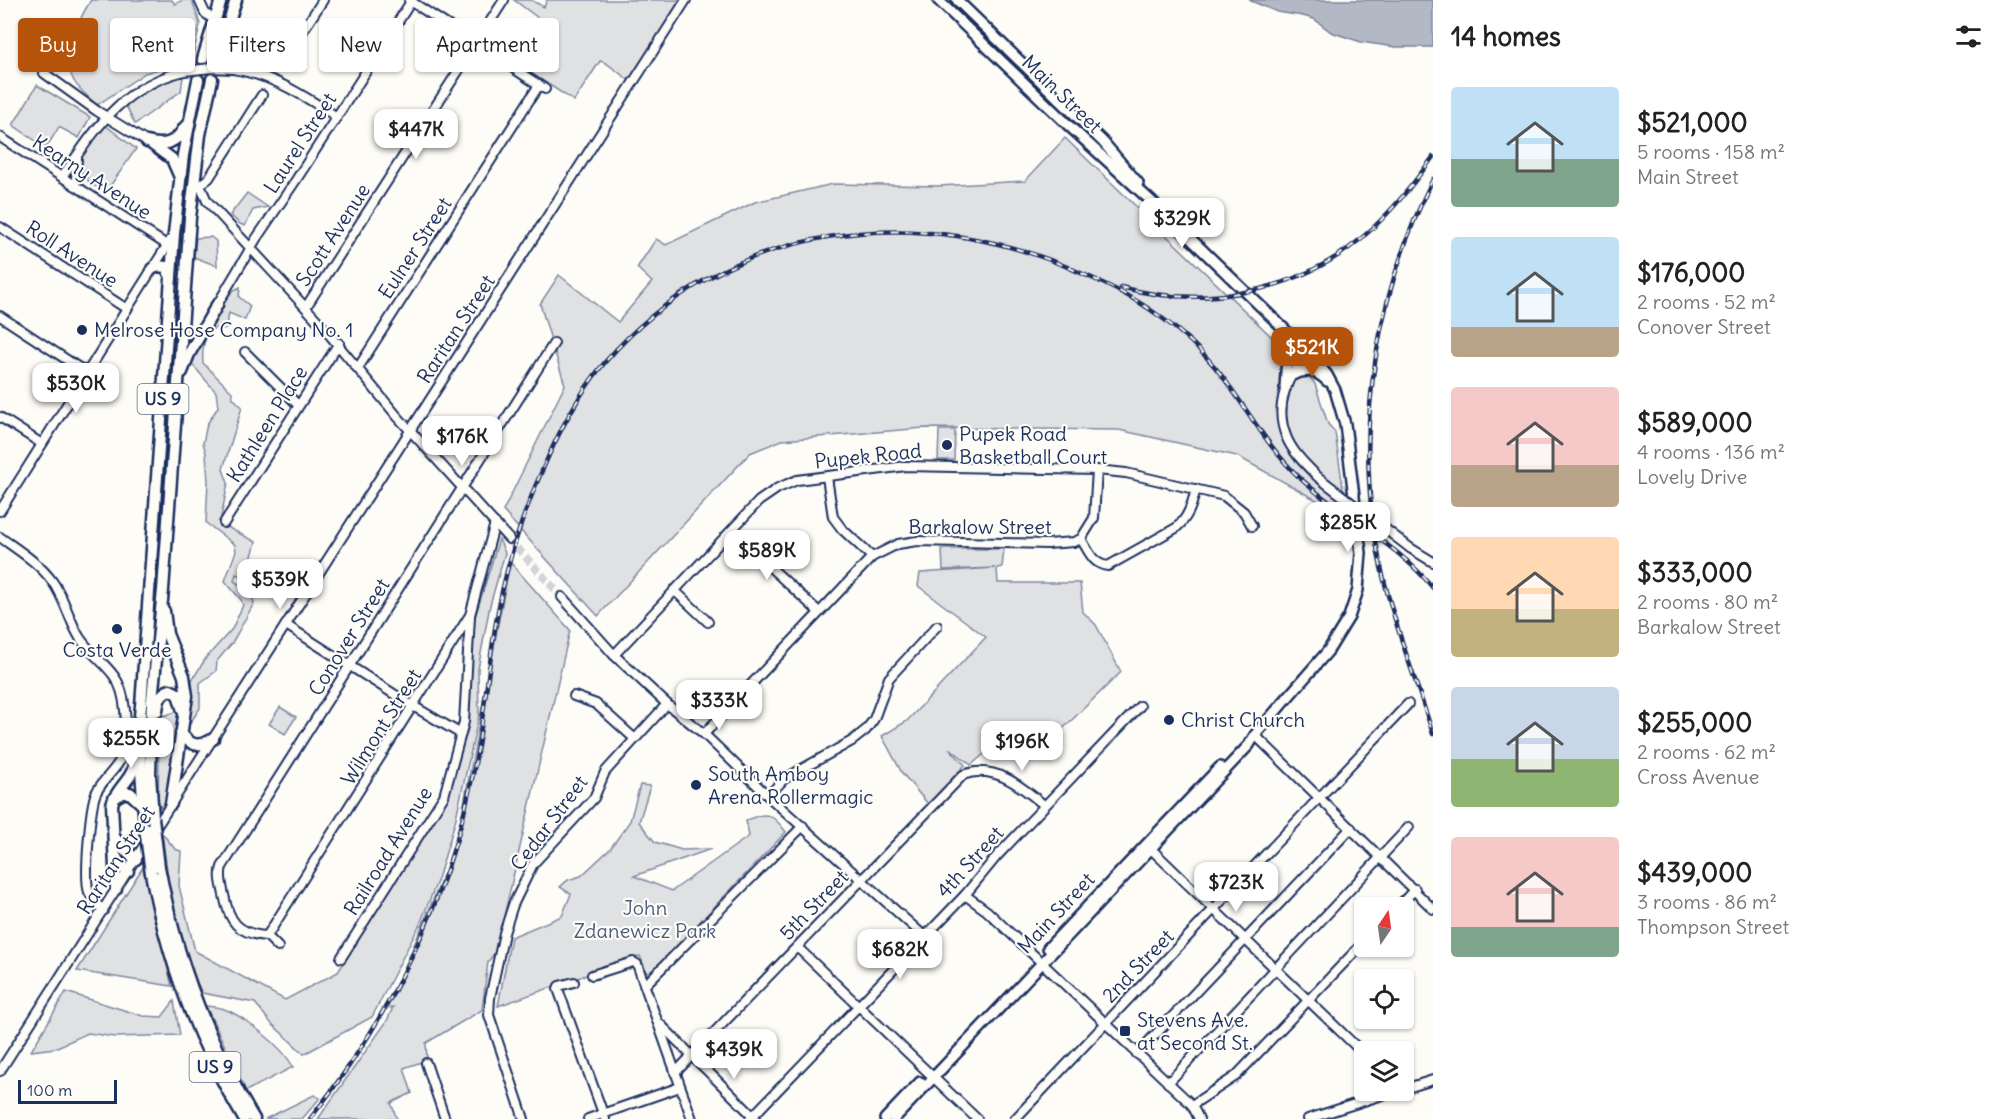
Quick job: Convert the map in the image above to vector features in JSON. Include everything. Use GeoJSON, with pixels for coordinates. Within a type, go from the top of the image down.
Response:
{"type":"FeatureCollection","features":[{"type":"Feature","properties":{"kind":"highway"},"geometry":{"type":"LineString","coordinates":[[215,18],[221,0]]}},
{"type":"Feature","properties":{"kind":"highway"},"geometry":{"type":"LineString","coordinates":[[230,18],[236,0]]}},
{"type":"Feature","properties":{"kind":"highway"},"geometry":{"type":"LineString","coordinates":[[203,59],[207,45]]}},
{"type":"Feature","properties":{"kind":"highway","name":"US 9"},"geometry":{"type":"LineString","coordinates":[[155,870],[150,745],[156,651],[163,590],[190,218],[196,163],[212,79]]}},
{"type":"Feature","properties":{"kind":"highway","name":"US 9"},"geometry":{"type":"LineString","coordinates":[[198,80],[179,182],[174,234],[140,719],[143,804],[145,828],[168,914],[180,972],[214,1065],[244,1119]]}},
{"type":"Feature","properties":{"kind":"highway"},"geometry":{"type":"LineString","coordinates":[[147,142],[162,145],[172,142],[181,134],[190,119]]}},
{"type":"Feature","properties":{"kind":"highway"},"geometry":{"type":"LineString","coordinates":[[147,142],[172,159],[179,182]]}},
{"type":"Feature","properties":{"kind":"highway"},"geometry":{"type":"LineString","coordinates":[[196,163],[200,185]]}},
{"type":"Feature","properties":{"kind":"highway"},"geometry":{"type":"LineString","coordinates":[[152,269],[157,266],[166,267],[171,277]]}},
{"type":"Feature","properties":{"kind":"highway"},"geometry":{"type":"LineString","coordinates":[[178,386],[189,354],[217,305]]}},
{"type":"Feature","properties":{"kind":"highway"},"geometry":{"type":"LineString","coordinates":[[163,590],[167,634],[186,687],[187,696],[171,804]]}},
{"type":"Feature","properties":{"kind":"highway"},"geometry":{"type":"LineString","coordinates":[[150,745],[158,703],[162,694],[170,690],[176,692],[181,700],[183,711]]}},
{"type":"Feature","properties":{"kind":"highway"},"geometry":{"type":"LineString","coordinates":[[116,889],[111,808],[114,798],[133,770],[140,719]]}},
{"type":"Feature","properties":{"kind":"highway"},"geometry":{"type":"LineString","coordinates":[[181,733],[196,746],[213,739]]}},
{"type":"Feature","properties":{"kind":"highway"},"geometry":{"type":"LineString","coordinates":[[114,798],[123,793],[130,793],[143,804]]}},
{"type":"Feature","properties":{"kind":"highway"},"geometry":{"type":"LineString","coordinates":[[114,836],[123,849],[136,859]]}},
{"type":"Feature","properties":{"kind":"highway"},"geometry":{"type":"LineString","coordinates":[[114,854],[120,866],[128,871]]}},
{"type":"Feature","properties":{"kind":"highway","name":"US 9"},"geometry":{"type":"LineString","coordinates":[[196,1015],[254,1119]]}},
{"type":"Feature","properties":{"kind":"main road","name":"Main Street"},"geometry":{"type":"LineString","coordinates":[[885,1119],[931,1075],[1149,847],[1244,741],[1255,735],[1328,651],[1349,617],[1358,590],[1361,553],[1345,424],[1335,390],[1327,375],[1309,353],[1163,212],[1074,132],[938,0]]}},
{"type":"Feature","properties":{"kind":"main road","name":"Main Street"},"geometry":{"type":"LineString","coordinates":[[957,0],[1103,142],[1163,212]]}},
{"type":"Feature","properties":{"kind":"main road"},"geometry":{"type":"LineString","coordinates":[[1284,329],[1287,357],[1285,388]]}},
{"type":"Feature","properties":{"kind":"main road"},"geometry":{"type":"LineString","coordinates":[[1290,376],[1306,370],[1313,371],[1322,376],[1335,390]]}},
{"type":"Feature","properties":{"kind":"main road","name":"Main Street"},"geometry":{"type":"LineString","coordinates":[[894,1119],[931,1075]]}},
{"type":"Feature","properties":{"kind":"street"},"geometry":{"type":"LineString","coordinates":[[199,0],[205,13],[211,18]]}},
{"type":"Feature","properties":{"kind":"street"},"geometry":{"type":"LineString","coordinates":[[307,24],[323,0]]}},
{"type":"Feature","properties":{"kind":"street"},"geometry":{"type":"LineString","coordinates":[[411,0],[438,18]]}},
{"type":"Feature","properties":{"kind":"street","name":"Laurel Street"},"geometry":{"type":"LineString","coordinates":[[217,305],[251,248],[411,0]]}},
{"type":"Feature","properties":{"kind":"street","name":"Scott Avenue"},"geometry":{"type":"LineString","coordinates":[[492,18],[504,0]]}},
{"type":"Feature","properties":{"kind":"street","name":"Raritan Street"},"geometry":{"type":"LineString","coordinates":[[0,1071],[686,0]]}},
{"type":"Feature","properties":{"kind":"street"},"geometry":{"type":"LineString","coordinates":[[62,177],[105,117],[134,92],[158,79],[184,71],[211,68],[256,73],[277,81],[337,117]]}},
{"type":"Feature","properties":{"kind":"street","name":"Scott Avenue"},"geometry":{"type":"LineString","coordinates":[[306,307],[457,72]]}},
{"type":"Feature","properties":{"kind":"street","name":"Eulner Street"},"geometry":{"type":"LineString","coordinates":[[358,368],[542,87],[520,72]]}},
{"type":"Feature","properties":{"kind":"street"},"geometry":{"type":"LineString","coordinates":[[44,73],[105,117],[147,142]]}},
{"type":"Feature","properties":{"kind":"street"},"geometry":{"type":"LineString","coordinates":[[262,95],[207,181],[200,185],[210,205],[339,343],[410,430],[509,538]]}},
{"type":"Feature","properties":{"kind":"street","name":"Kearny Avenue"},"geometry":{"type":"LineString","coordinates":[[0,137],[167,245]]}},
{"type":"Feature","properties":{"kind":"street"},"geometry":{"type":"LineString","coordinates":[[74,185],[79,153]]}},
{"type":"Feature","properties":{"kind":"street","name":"Roll Avenue"},"geometry":{"type":"LineString","coordinates":[[0,227],[127,309]]}},
{"type":"Feature","properties":{"kind":"street"},"geometry":{"type":"LineString","coordinates":[[1,508],[174,234]]}},
{"type":"Feature","properties":{"kind":"street"},"geometry":{"type":"LineString","coordinates":[[0,316],[87,373]]}},
{"type":"Feature","properties":{"kind":"street","name":"Kathleen Place"},"geometry":{"type":"LineString","coordinates":[[224,523],[339,343]]}},
{"type":"Feature","properties":{"kind":"street","name":"Conover Street"},"geometry":{"type":"LineString","coordinates":[[267,936],[257,935],[231,922],[227,913],[220,875],[222,867],[554,343]]}},
{"type":"Feature","properties":{"kind":"street"},"geometry":{"type":"LineString","coordinates":[[245,352],[290,400],[298,405]]}},
{"type":"Feature","properties":{"kind":"street"},"geometry":{"type":"LineString","coordinates":[[1309,353],[1290,376],[1285,388],[1282,407],[1286,436],[1300,458],[1318,477],[1410,548],[1433,562]]}},
{"type":"Feature","properties":{"kind":"street"},"geometry":{"type":"LineString","coordinates":[[0,417],[42,444]]}},
{"type":"Feature","properties":{"kind":"street","name":"Pupek Road"},"geometry":{"type":"LineString","coordinates":[[614,655],[759,501],[778,488],[797,480],[906,466],[1097,470],[1126,473],[1224,496],[1244,512],[1252,526]]}},
{"type":"Feature","properties":{"kind":"street"},"geometry":{"type":"LineString","coordinates":[[1097,470],[1094,518],[1081,538],[1094,561],[1099,565],[1108,566],[1184,522],[1196,489]]}},
{"type":"Feature","properties":{"kind":"street"},"geometry":{"type":"LineString","coordinates":[[827,477],[833,517],[842,529],[872,557]]}},
{"type":"Feature","properties":{"kind":"street","name":"Wilmont Street"},"geometry":{"type":"LineString","coordinates":[[267,936],[470,615],[495,523]]}},
{"type":"Feature","properties":{"kind":"street"},"geometry":{"type":"LineString","coordinates":[[732,532],[819,612]]}},
{"type":"Feature","properties":{"kind":"street"},"geometry":{"type":"LineString","coordinates":[[0,537],[33,561],[52,581],[79,637],[115,677],[121,692],[125,726],[123,756],[98,789],[91,816],[88,885],[92,897],[103,911]]}},
{"type":"Feature","properties":{"kind":"street","name":"Barkalow Street"},"geometry":{"type":"LineString","coordinates":[[704,734],[872,557],[885,549],[918,541],[1054,544],[1074,542],[1081,538]]}},
{"type":"Feature","properties":{"kind":"street"},"geometry":{"type":"LineString","coordinates":[[674,590],[708,622]]}},
{"type":"Feature","properties":{"kind":"street"},"geometry":{"type":"LineString","coordinates":[[561,597],[614,655],[667,704],[704,734],[768,796],[924,936]]}},
{"type":"Feature","properties":{"kind":"street","name":"Railroad Avenue"},"geometry":{"type":"LineString","coordinates":[[341,958],[444,796],[464,722],[470,615]]}},
{"type":"Feature","properties":{"kind":"street"},"geometry":{"type":"LineString","coordinates":[[286,625],[350,667],[461,734]]}},
{"type":"Feature","properties":{"kind":"street"},"geometry":{"type":"LineString","coordinates":[[768,796],[784,779],[852,741],[866,730],[874,719],[889,678],[937,626]]}},
{"type":"Feature","properties":{"kind":"street"},"geometry":{"type":"LineString","coordinates":[[574,696],[596,704],[634,739]]}},
{"type":"Feature","properties":{"kind":"street","name":"Cedar Street"},"geometry":{"type":"LineString","coordinates":[[524,1119],[489,1015],[490,998],[504,933],[513,904],[533,864],[594,798],[605,772],[667,704]]}},
{"type":"Feature","properties":{"kind":"street","name":"2nd Street"},"geometry":{"type":"LineString","coordinates":[[1015,1119],[1408,704]]}},
{"type":"Feature","properties":{"kind":"street","name":"4th Street"},"geometry":{"type":"LineString","coordinates":[[753,1118],[965,895],[1044,805],[1140,706]]}},
{"type":"Feature","properties":{"kind":"street"},"geometry":{"type":"LineString","coordinates":[[1255,735],[1433,909]]}},
{"type":"Feature","properties":{"kind":"street","name":"5th Street"},"geometry":{"type":"LineString","coordinates":[[675,1073],[963,775],[983,771],[1018,784],[1044,805]]}},
{"type":"Feature","properties":{"kind":"street"},"geometry":{"type":"LineString","coordinates":[[645,985],[802,826]]}},
{"type":"Feature","properties":{"kind":"street"},"geometry":{"type":"LineString","coordinates":[[1168,1083],[1409,827]]}},
{"type":"Feature","properties":{"kind":"street"},"geometry":{"type":"LineString","coordinates":[[1137,1054],[1351,828]]}},
{"type":"Feature","properties":{"kind":"street"},"geometry":{"type":"LineString","coordinates":[[1149,847],[1354,1044]]}},
{"type":"Feature","properties":{"kind":"street"},"geometry":{"type":"LineString","coordinates":[[1407,897],[1415,889]]}},
{"type":"Feature","properties":{"kind":"street"},"geometry":{"type":"LineString","coordinates":[[965,895],[987,910],[1192,1105],[1199,1119]]}},
{"type":"Feature","properties":{"kind":"street"},"geometry":{"type":"LineString","coordinates":[[267,936],[278,947]]}},
{"type":"Feature","properties":{"kind":"street"},"geometry":{"type":"LineString","coordinates":[[797,947],[977,1119]]}},
{"type":"Feature","properties":{"kind":"street"},"geometry":{"type":"LineString","coordinates":[[1192,1105],[1236,1076],[1354,953]]}},
{"type":"Feature","properties":{"kind":"street"},"geometry":{"type":"LineString","coordinates":[[592,975],[633,962],[638,964],[692,1119]]}},
{"type":"Feature","properties":{"kind":"street"},"geometry":{"type":"LineString","coordinates":[[574,982],[559,986],[558,989],[604,1117]]}},
{"type":"Feature","properties":{"kind":"street"},"geometry":{"type":"LineString","coordinates":[[656,1020],[753,1118]]}},
{"type":"Feature","properties":{"kind":"street"},"geometry":{"type":"LineString","coordinates":[[426,1063],[445,1119]]}},
{"type":"Feature","properties":{"kind":"street"},"geometry":{"type":"LineString","coordinates":[[1414,1086],[1433,1080]]}},
{"type":"Feature","properties":{"kind":"street"},"geometry":{"type":"LineString","coordinates":[[588,1119],[604,1117],[680,1087]]}},
{"type":"Feature","properties":{"kind":"street"},"geometry":{"type":"LineString","coordinates":[[1308,1119],[1358,1101]]}},
{"type":"Feature","properties":{"kind":"green space"},"geometry":{"type":"Polygon","coordinates":[[[91,0],[172,0],[175,4],[183,0],[192,0],[200,24],[195,46],[195,18],[110,18],[110,72],[149,72],[97,105],[82,91],[70,72],[98,72],[98,18],[81,18],[91,0]]]}},
{"type":"Feature","properties":{"kind":"green space"},"geometry":{"type":"Polygon","coordinates":[[[514,0],[531,0],[544,7],[547,0],[686,0],[634,84],[600,61],[574,101],[529,72],[559,72],[559,18],[538,18],[514,0]]]}},
{"type":"Feature","properties":{"kind":"green space"},"geometry":{"type":"Polygon","coordinates":[[[183,77],[181,91],[135,124],[126,106],[155,78],[183,77]]]}},
{"type":"Feature","properties":{"kind":"green space"},"geometry":{"type":"Polygon","coordinates":[[[37,85],[90,117],[79,138],[59,127],[46,148],[13,125],[37,85]]]}},
{"type":"Feature","properties":{"kind":"green space"},"geometry":{"type":"Polygon","coordinates":[[[105,125],[136,149],[108,189],[90,185],[80,160],[88,139],[105,125]]]}},
{"type":"Feature","properties":{"kind":"green space"},"geometry":{"type":"Polygon","coordinates":[[[1065,138],[1302,366],[1315,384],[1328,424],[1335,432],[1347,517],[1237,456],[1119,430],[924,428],[782,440],[750,453],[598,616],[503,511],[565,385],[540,304],[559,275],[618,322],[652,282],[637,268],[656,239],[666,245],[755,202],[833,184],[939,186],[1025,181],[1065,138]]]}},
{"type":"Feature","properties":{"kind":"green space"},"geometry":{"type":"Polygon","coordinates":[[[247,193],[268,207],[253,210],[245,226],[230,215],[247,193]]]}},
{"type":"Feature","properties":{"kind":"green space"},"geometry":{"type":"Polygon","coordinates":[[[211,237],[216,241],[217,266],[194,257],[196,238],[211,237]]]}},
{"type":"Feature","properties":{"kind":"green space"},"geometry":{"type":"Polygon","coordinates":[[[240,287],[239,297],[250,306],[245,320],[229,313],[226,329],[216,328],[208,333],[203,348],[203,363],[232,392],[233,398],[242,407],[223,469],[228,483],[221,517],[223,525],[256,542],[246,578],[236,574],[234,581],[251,592],[254,603],[232,643],[217,661],[216,671],[200,683],[200,708],[187,728],[192,680],[206,658],[232,629],[243,605],[225,581],[236,551],[235,545],[206,523],[208,481],[203,443],[207,424],[218,407],[216,392],[191,363],[199,342],[232,291],[240,287]]]}},
{"type":"Feature","properties":{"kind":"green space","name":"Pupek Road Basketball Court"},"geometry":{"type":"Polygon","coordinates":[[[939,430],[955,430],[954,460],[938,460],[939,430]]]}},
{"type":"Feature","properties":{"kind":"green space"},"geometry":{"type":"Polygon","coordinates":[[[499,539],[505,553],[490,605],[478,669],[479,715],[455,822],[438,879],[420,924],[372,1017],[304,1054],[271,1023],[255,1003],[202,993],[185,958],[170,893],[162,833],[175,849],[181,851],[179,886],[195,951],[285,1000],[338,972],[445,801],[468,728],[473,624],[499,539]]]}},
{"type":"Feature","properties":{"kind":"green space"},"geometry":{"type":"Polygon","coordinates":[[[942,549],[1004,549],[1002,567],[997,568],[998,583],[1080,583],[1083,612],[1096,625],[1121,672],[1037,754],[1014,729],[971,765],[950,749],[965,765],[928,804],[902,773],[882,736],[907,721],[986,637],[918,586],[920,573],[995,568],[943,570],[942,549]]]}},
{"type":"Feature","properties":{"kind":"green space"},"geometry":{"type":"Polygon","coordinates":[[[510,562],[570,630],[496,951],[488,962],[482,1010],[426,1043],[427,1060],[404,1068],[412,1093],[391,1103],[397,1119],[318,1119],[387,1021],[393,1007],[387,1009],[456,845],[510,562]]]}},
{"type":"Feature","properties":{"kind":"green space"},"geometry":{"type":"Polygon","coordinates":[[[280,707],[296,717],[285,734],[269,724],[280,707]]]}},
{"type":"Feature","properties":{"kind":"green space"},"geometry":{"type":"Polygon","coordinates":[[[178,711],[169,796],[161,808],[158,800],[160,717],[178,711]]]}},
{"type":"Feature","properties":{"kind":"green space","name":"John Zdanewicz Park"},"geometry":{"type":"Polygon","coordinates":[[[640,785],[650,786],[639,822],[655,842],[682,850],[711,849],[634,876],[672,891],[749,836],[746,821],[759,816],[769,816],[777,821],[786,832],[651,973],[647,973],[640,956],[498,1006],[511,937],[562,916],[571,894],[560,887],[568,880],[581,876],[610,849],[630,821],[640,785]]]}},
{"type":"Feature","properties":{"kind":"green space"},"geometry":{"type":"Polygon","coordinates":[[[143,867],[172,986],[77,971],[143,867]]]}},
{"type":"Feature","properties":{"kind":"green space"},"geometry":{"type":"Polygon","coordinates":[[[66,992],[143,1016],[162,1017],[174,1001],[180,1035],[115,1037],[88,1033],[55,1048],[31,1051],[66,992]]]}},
{"type":"Feature","properties":{"kind":"green space"},"geometry":{"type":"Polygon","coordinates":[[[206,1006],[224,1009],[252,1025],[281,1051],[293,1067],[246,1091],[206,1006]]]}},
{"type":"Feature","properties":{"kind":"green space"},"geometry":{"type":"Polygon","coordinates":[[[314,1095],[320,1098],[302,1119],[265,1119],[314,1095]]]}},
{"type":"Feature","properties":{"kind":"shaded area"},"geometry":{"type":"Polygon","coordinates":[[[1249,0],[1433,0],[1433,47],[1395,47],[1361,42],[1331,32],[1314,19],[1277,12],[1249,0]]]}},
{"type":"Feature","properties":{"kind":"tunnel"},"geometry":{"type":"LineString","coordinates":[[509,539],[562,597]]}},
{"type":"Feature","properties":{"kind":"railway"},"geometry":{"type":"LineString","coordinates":[[1121,287],[1150,293],[1210,296],[1269,287],[1297,277],[1349,248],[1373,228],[1394,206],[1433,157]]}},
{"type":"Feature","properties":{"kind":"railway"},"geometry":{"type":"LineString","coordinates":[[1433,179],[1414,221],[1385,310],[1370,402],[1368,449],[1370,496],[1381,566],[1394,615],[1433,734]]}},
{"type":"Feature","properties":{"kind":"railway"},"geometry":{"type":"LineString","coordinates":[[310,1119],[366,1040],[390,999],[412,956],[448,867],[473,774],[498,611],[512,551],[525,512],[555,443],[581,394],[606,361],[654,314],[708,278],[767,252],[829,237],[893,231],[957,236],[1021,250],[1083,274],[1138,302],[1165,320],[1191,342],[1222,376],[1288,466],[1315,491],[1403,557],[1433,588]]}},
{"type":"Feature","properties":{"kind":"place","name":"Melrose Hose Company No. 1"},"geometry":{"type":"Point","coordinates":[82,330]}},
{"type":"Feature","properties":{"kind":"place","name":"Pupek Road Basketball Court"},"geometry":{"type":"Point","coordinates":[947,445]}},
{"type":"Feature","properties":{"kind":"place","name":"Costa Verde"},"geometry":{"type":"Point","coordinates":[117,629]}},
{"type":"Feature","properties":{"kind":"place","name":"Christ Church"},"geometry":{"type":"Point","coordinates":[1169,720]}},
{"type":"Feature","properties":{"kind":"place","name":"South Amboy Arena Rollermagic"},"geometry":{"type":"Point","coordinates":[696,785]}},
{"type":"Feature","properties":{"kind":"place","name":"Stevens Ave. at Second St."},"geometry":{"type":"Point","coordinates":[1125,1031]}}]}
